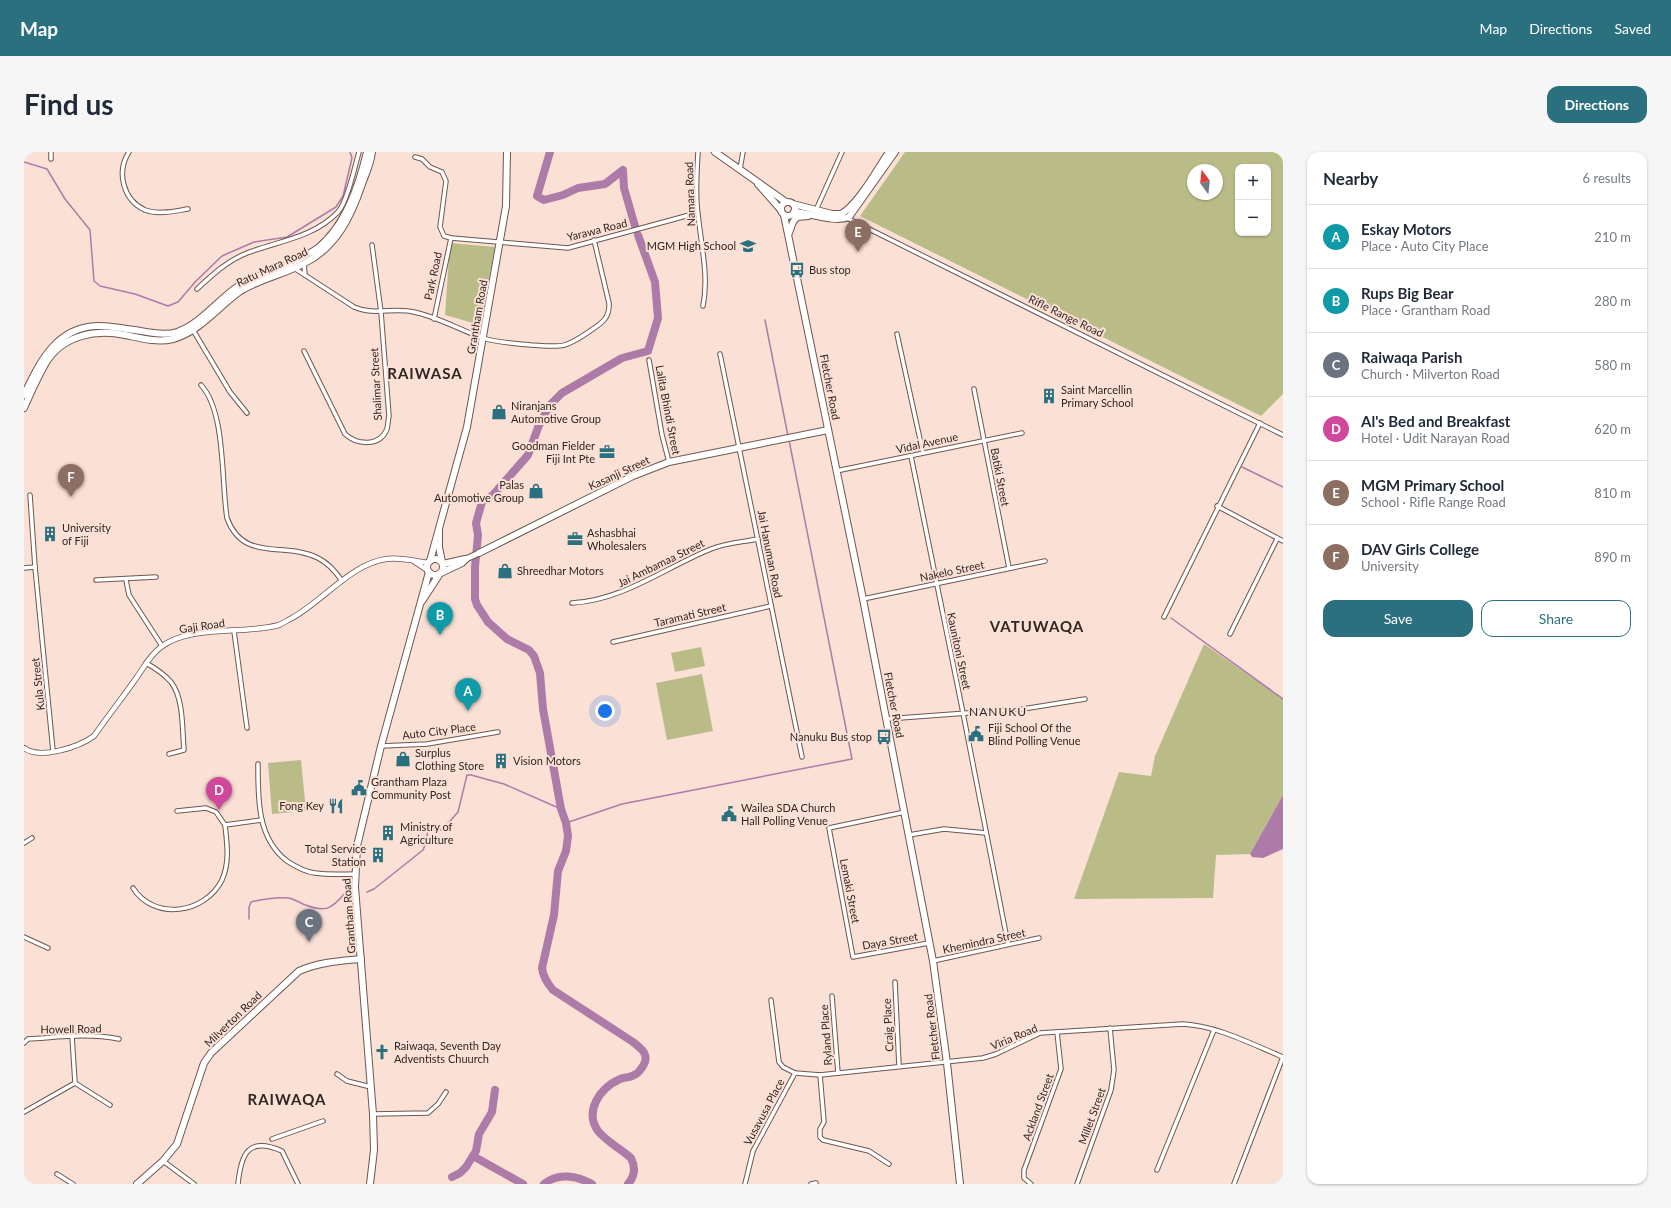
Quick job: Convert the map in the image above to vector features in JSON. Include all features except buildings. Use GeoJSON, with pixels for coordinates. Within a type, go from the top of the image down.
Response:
{"type":"FeatureCollection","features":[{"type":"Feature","properties":{"kind":"main road","name":"Ratu Mara Road"},"geometry":{"type":"LineString","coordinates":[[24,395],[36,369],[47,351],[66,335],[80,329],[94,326],[160,334],[177,332],[196,321],[232,290],[244,283],[291,263],[317,249],[336,230],[345,214],[357,184],[367,152]]}},
{"type":"Feature","properties":{"kind":"main road","name":"Ratu Mara Road"},"geometry":{"type":"LineString","coordinates":[[24,408],[48,360],[62,345],[70,340],[86,334],[102,333],[148,340],[171,339],[182,336],[193,330],[247,288],[264,279],[304,264],[319,255],[329,246],[343,228],[367,172],[372,152]]}},
{"type":"Feature","properties":{"kind":"main road","name":"Grantham Road"},"geometry":{"type":"LineString","coordinates":[[429,562],[439,531],[467,427],[506,206],[507,152]]}},
{"type":"Feature","properties":{"kind":"main road"},"geometry":{"type":"LineString","coordinates":[[715,152],[756,182],[783,212],[808,213],[827,218]]}},
{"type":"Feature","properties":{"kind":"main road"},"geometry":{"type":"LineString","coordinates":[[844,216],[889,152]]}},
{"type":"Feature","properties":{"kind":"main road"},"geometry":{"type":"LineString","coordinates":[[789,233],[793,222],[797,217],[806,216],[837,219],[854,211],[895,152]]}},
{"type":"Feature","properties":{"kind":"main road"},"geometry":{"type":"LineString","coordinates":[[756,182],[769,188],[786,202],[844,216]]}},
{"type":"Feature","properties":{"kind":"main road"},"geometry":{"type":"LineString","coordinates":[[783,212],[782,205],[786,202]]}},
{"type":"Feature","properties":{"kind":"main road"},"geometry":{"type":"LineString","coordinates":[[793,213],[795,208],[794,204]]}},
{"type":"Feature","properties":{"kind":"main road","name":"Fletcher Road"},"geometry":{"type":"LineString","coordinates":[[783,212],[789,233],[863,599],[933,961],[947,1063],[960,1184]]}},
{"type":"Feature","properties":{"kind":"main road","name":"Fletcher Road"},"geometry":{"type":"LineString","coordinates":[[789,233],[793,213]]}},
{"type":"Feature","properties":{"kind":"main road","name":"Kasanji Street"},"geometry":{"type":"LineString","coordinates":[[440,574],[633,476],[669,462],[828,430]]}},
{"type":"Feature","properties":{"kind":"main road","name":"Grantham Road"},"geometry":{"type":"LineString","coordinates":[[439,531],[439,547],[442,563]]}},
{"type":"Feature","properties":{"kind":"main road","name":"Kasanji Street"},"geometry":{"type":"LineString","coordinates":[[442,563],[469,558]]}},
{"type":"Feature","properties":{"kind":"main road"},"geometry":{"type":"LineString","coordinates":[[436,559],[442,563],[443,569],[440,574],[434,575],[428,571],[429,562],[436,559]]}},
{"type":"Feature","properties":{"kind":"main road","name":"Grantham Road"},"geometry":{"type":"LineString","coordinates":[[370,1184],[374,1150],[373,1114],[355,887],[359,834],[428,571]]}},
{"type":"Feature","properties":{"kind":"main road","name":"Grantham Road"},"geometry":{"type":"LineString","coordinates":[[419,605],[440,574]]}},
{"type":"Feature","properties":{"kind":"main road","name":"Milverton Road"},"geometry":{"type":"LineString","coordinates":[[137,1184],[163,1161],[177,1144],[204,1063],[219,1044],[299,971],[309,966],[327,962],[361,959]]}},
{"type":"Feature","properties":{"kind":"street"},"geometry":{"type":"LineString","coordinates":[[51,152],[51,159]]}},
{"type":"Feature","properties":{"kind":"street"},"geometry":{"type":"LineString","coordinates":[[129,152],[126,157],[122,174],[126,191],[130,198],[141,207],[152,211],[166,212],[188,209]]}},
{"type":"Feature","properties":{"kind":"street"},"geometry":{"type":"LineString","coordinates":[[197,289],[220,269],[238,257],[256,250],[298,238],[317,228],[339,212],[359,152]]}},
{"type":"Feature","properties":{"kind":"street","name":"Namara Road"},"geometry":{"type":"LineString","coordinates":[[698,152],[698,213],[706,280],[706,292],[703,306]]}},
{"type":"Feature","properties":{"kind":"street"},"geometry":{"type":"LineString","coordinates":[[740,169],[743,152]]}},
{"type":"Feature","properties":{"kind":"street"},"geometry":{"type":"LineString","coordinates":[[816,210],[842,152]]}},
{"type":"Feature","properties":{"kind":"street"},"geometry":{"type":"LineString","coordinates":[[415,157],[422,159],[430,167],[442,172],[444,175],[446,181],[440,227],[444,236],[451,238]]}},
{"type":"Feature","properties":{"kind":"street","name":"Yarawa Road"},"geometry":{"type":"LineString","coordinates":[[451,238],[568,248],[698,213]]}},
{"type":"Feature","properties":{"kind":"street","name":"Rifle Range Road"},"geometry":{"type":"LineString","coordinates":[[844,216],[1283,435]]}},
{"type":"Feature","properties":{"kind":"street","name":"Park Road"},"geometry":{"type":"LineString","coordinates":[[434,319],[451,238]]}},
{"type":"Feature","properties":{"kind":"street"},"geometry":{"type":"LineString","coordinates":[[294,268],[358,309],[381,312],[411,311],[483,338],[503,343],[560,346],[575,341],[603,322],[608,316],[609,305],[594,240]]}},
{"type":"Feature","properties":{"kind":"street","name":"Shalimar Street"},"geometry":{"type":"LineString","coordinates":[[304,351],[345,434],[351,439],[362,443],[373,442],[381,437],[387,429],[389,416],[381,312],[372,245]]}},
{"type":"Feature","properties":{"kind":"street"},"geometry":{"type":"LineString","coordinates":[[304,264],[305,275]]}},
{"type":"Feature","properties":{"kind":"street"},"geometry":{"type":"LineString","coordinates":[[193,330],[230,392],[246,413]]}},
{"type":"Feature","properties":{"kind":"street"},"geometry":{"type":"LineString","coordinates":[[896,334],[923,453]]}},
{"type":"Feature","properties":{"kind":"street","name":"Jai Hanuman Road"},"geometry":{"type":"LineString","coordinates":[[720,354],[802,757]]}},
{"type":"Feature","properties":{"kind":"street","name":"Lalita Bhindi Street"},"geometry":{"type":"LineString","coordinates":[[649,360],[662,435],[669,462]]}},
{"type":"Feature","properties":{"kind":"street"},"geometry":{"type":"LineString","coordinates":[[201,385],[210,396],[216,414],[226,514],[230,526],[235,534],[249,545],[298,552],[317,557],[332,568],[342,581]]}},
{"type":"Feature","properties":{"kind":"street","name":"Batiki Street"},"geometry":{"type":"LineString","coordinates":[[974,389],[1010,568]]}},
{"type":"Feature","properties":{"kind":"street"},"geometry":{"type":"LineString","coordinates":[[1164,617],[1217,506],[1260,423]]}},
{"type":"Feature","properties":{"kind":"street","name":"Vidal Avenue"},"geometry":{"type":"LineString","coordinates":[[836,471],[1022,433]]}},
{"type":"Feature","properties":{"kind":"street","name":"Kaunitoni Street"},"geometry":{"type":"LineString","coordinates":[[911,456],[1008,944]]}},
{"type":"Feature","properties":{"kind":"street","name":"Kula Street"},"geometry":{"type":"LineString","coordinates":[[30,496],[35,567],[54,752]]}},
{"type":"Feature","properties":{"kind":"street"},"geometry":{"type":"LineString","coordinates":[[1217,506],[1283,541]]}},
{"type":"Feature","properties":{"kind":"street","name":"Jai Ambamaa Street"},"geometry":{"type":"LineString","coordinates":[[572,603],[606,598],[627,590],[712,548],[758,539]]}},
{"type":"Feature","properties":{"kind":"street"},"geometry":{"type":"LineString","coordinates":[[1230,634],[1277,539]]}},
{"type":"Feature","properties":{"kind":"street","name":"Gaji Road"},"geometry":{"type":"LineString","coordinates":[[24,748],[29,752],[54,752],[77,746],[94,736],[146,662],[162,646],[178,638],[189,635],[254,629],[280,624],[313,605],[342,581],[366,566],[385,559],[399,558],[429,562]]}},
{"type":"Feature","properties":{"kind":"street","name":"Gaji Road"},"geometry":{"type":"LineString","coordinates":[[414,561],[428,571]]}},
{"type":"Feature","properties":{"kind":"street","name":"Nakelo Street"},"geometry":{"type":"LineString","coordinates":[[863,599],[1045,561]]}},
{"type":"Feature","properties":{"kind":"street"},"geometry":{"type":"LineString","coordinates":[[24,568],[35,567]]}},
{"type":"Feature","properties":{"kind":"street"},"geometry":{"type":"LineString","coordinates":[[96,580],[126,580],[156,577]]}},
{"type":"Feature","properties":{"kind":"street"},"geometry":{"type":"LineString","coordinates":[[126,580],[129,595],[162,646]]}},
{"type":"Feature","properties":{"kind":"street","name":"Taramati Street"},"geometry":{"type":"LineString","coordinates":[[613,642],[771,606]]}},
{"type":"Feature","properties":{"kind":"street"},"geometry":{"type":"LineString","coordinates":[[234,631],[247,728]]}},
{"type":"Feature","properties":{"kind":"street"},"geometry":{"type":"LineString","coordinates":[[146,662],[163,674],[171,683],[176,691],[180,707],[184,750],[168,754]]}},
{"type":"Feature","properties":{"kind":"street"},"geometry":{"type":"LineString","coordinates":[[886,719],[1023,709],[1085,699]]}},
{"type":"Feature","properties":{"kind":"street","name":"Auto City Place"},"geometry":{"type":"LineString","coordinates":[[381,746],[427,744],[498,732]]}},
{"type":"Feature","properties":{"kind":"street"},"geometry":{"type":"LineString","coordinates":[[258,764],[259,811],[268,840],[273,848],[280,855],[300,869],[322,874],[356,874]]}},
{"type":"Feature","properties":{"kind":"street"},"geometry":{"type":"LineString","coordinates":[[133,888],[138,896],[146,903],[158,908],[183,909],[206,899],[222,880],[228,854],[225,825],[216,812],[206,808],[177,811]]}},
{"type":"Feature","properties":{"kind":"street","name":"Lemaki Street"},"geometry":{"type":"LineString","coordinates":[[853,957],[829,828],[905,812]]}},
{"type":"Feature","properties":{"kind":"street"},"geometry":{"type":"LineString","coordinates":[[225,825],[262,820]]}},
{"type":"Feature","properties":{"kind":"street"},"geometry":{"type":"LineString","coordinates":[[909,835],[944,829],[986,833]]}},
{"type":"Feature","properties":{"kind":"street"},"geometry":{"type":"LineString","coordinates":[[24,843],[32,838]]}},
{"type":"Feature","properties":{"kind":"street"},"geometry":{"type":"LineString","coordinates":[[24,937],[48,948]]}},
{"type":"Feature","properties":{"kind":"street","name":"Khemindra Street"},"geometry":{"type":"LineString","coordinates":[[933,961],[1039,938]]}},
{"type":"Feature","properties":{"kind":"street","name":"Daya Street"},"geometry":{"type":"LineString","coordinates":[[853,957],[929,943]]}},
{"type":"Feature","properties":{"kind":"street","name":"Craig Place"},"geometry":{"type":"LineString","coordinates":[[895,982],[899,1066]]}},
{"type":"Feature","properties":{"kind":"street","name":"Ryland Place"},"geometry":{"type":"LineString","coordinates":[[832,996],[838,1073]]}},
{"type":"Feature","properties":{"kind":"street"},"geometry":{"type":"LineString","coordinates":[[771,1000],[779,1062],[783,1067],[795,1073]]}},
{"type":"Feature","properties":{"kind":"street","name":"Viria Road"},"geometry":{"type":"LineString","coordinates":[[795,1073],[820,1075],[899,1066],[947,1063],[989,1057],[1040,1033],[1183,1024],[1197,1025],[1214,1030],[1283,1057]]}},
{"type":"Feature","properties":{"kind":"street","name":"Millet Street"},"geometry":{"type":"LineString","coordinates":[[1077,1184],[1112,1090],[1114,1070],[1110,1028]]}},
{"type":"Feature","properties":{"kind":"street"},"geometry":{"type":"LineString","coordinates":[[1157,1170],[1214,1030]]}},
{"type":"Feature","properties":{"kind":"street","name":"Ackland Street"},"geometry":{"type":"LineString","coordinates":[[1031,1184],[1024,1178],[1024,1170],[1061,1069],[1057,1032]]}},
{"type":"Feature","properties":{"kind":"street","name":"Howell Road"},"geometry":{"type":"LineString","coordinates":[[24,1042],[28,1040],[98,1035],[119,1039]]}},
{"type":"Feature","properties":{"kind":"street"},"geometry":{"type":"LineString","coordinates":[[72,1036],[75,1083]]}},
{"type":"Feature","properties":{"kind":"street"},"geometry":{"type":"LineString","coordinates":[[1234,1184],[1283,1057]]}},
{"type":"Feature","properties":{"kind":"street","name":"Vusavusa Place"},"geometry":{"type":"LineString","coordinates":[[746,1184],[753,1151],[795,1073]]}},
{"type":"Feature","properties":{"kind":"street"},"geometry":{"type":"LineString","coordinates":[[337,1074],[347,1081],[371,1087]]}},
{"type":"Feature","properties":{"kind":"street"},"geometry":{"type":"LineString","coordinates":[[820,1075],[824,1122],[820,1128],[820,1137],[823,1140],[869,1152],[889,1164]]}},
{"type":"Feature","properties":{"kind":"street"},"geometry":{"type":"LineString","coordinates":[[75,1083],[110,1105]]}},
{"type":"Feature","properties":{"kind":"street"},"geometry":{"type":"LineString","coordinates":[[24,1112],[75,1083]]}},
{"type":"Feature","properties":{"kind":"street"},"geometry":{"type":"LineString","coordinates":[[373,1114],[428,1113],[438,1104],[446,1092]]}},
{"type":"Feature","properties":{"kind":"street"},"geometry":{"type":"LineString","coordinates":[[272,1139],[323,1121]]}},
{"type":"Feature","properties":{"kind":"street"},"geometry":{"type":"LineString","coordinates":[[238,1184],[241,1162],[244,1155],[259,1145],[266,1145],[282,1151],[298,1184]]}},
{"type":"Feature","properties":{"kind":"street"},"geometry":{"type":"LineString","coordinates":[[163,1161],[194,1184]]}},
{"type":"Feature","properties":{"kind":"street"},"geometry":{"type":"LineString","coordinates":[[57,1174],[73,1184]]}},
{"type":"Feature","properties":{"kind":"street"},"geometry":{"type":"LineString","coordinates":[[811,1184],[816,1183]]}},
{"type":"Feature","properties":{"kind":"green space"},"geometry":{"type":"Polygon","coordinates":[[[905,152],[1283,152],[1283,394],[1261,416],[860,216],[905,152]]]}},
{"type":"Feature","properties":{"kind":"green space"},"geometry":{"type":"Polygon","coordinates":[[[450,243],[495,247],[480,325],[445,315],[450,243]]]}},
{"type":"Feature","properties":{"kind":"green space"},"geometry":{"type":"Polygon","coordinates":[[[1204,644],[1283,699],[1283,795],[1250,854],[1216,855],[1213,898],[1074,899],[1119,772],[1151,776],[1155,756],[1204,644]]]}},
{"type":"Feature","properties":{"kind":"green space"},"geometry":{"type":"Polygon","coordinates":[[[701,647],[705,666],[675,672],[671,653],[701,647]]]}},
{"type":"Feature","properties":{"kind":"green space"},"geometry":{"type":"Polygon","coordinates":[[[702,674],[713,731],[667,740],[656,683],[702,674]]]}},
{"type":"Feature","properties":{"kind":"green space"},"geometry":{"type":"Polygon","coordinates":[[[301,760],[306,811],[272,814],[268,763],[301,760]]]}},
{"type":"Feature","properties":{"kind":"shaded area"},"geometry":{"type":"Polygon","coordinates":[[[1283,795],[1283,849],[1263,858],[1252,857],[1250,854],[1283,795]]]}},
{"type":"Feature","properties":{"kind":"waterway"},"geometry":{"type":"LineString","coordinates":[[24,162],[47,169],[65,199],[90,230],[94,281],[100,286],[135,294],[168,306],[178,302],[196,281],[222,256],[254,242],[287,237],[336,207],[343,196],[352,158],[350,152]]}},
{"type":"Feature","properties":{"kind":"waterway"},"geometry":{"type":"LineString","coordinates":[[550,152],[537,196],[544,200],[563,195],[578,188],[605,184],[623,170],[624,188],[635,226]]}},
{"type":"Feature","properties":{"kind":"waterway"},"geometry":{"type":"LineString","coordinates":[[628,1184],[634,1172],[634,1165],[631,1158],[598,1131],[594,1123],[594,1108],[596,1101],[606,1088],[620,1079],[631,1077],[638,1073],[646,1059],[644,1052],[633,1042],[553,990],[543,974],[542,968],[554,915],[558,871],[566,851],[568,836],[566,823],[561,809],[543,709],[540,673],[534,656],[529,650],[507,639],[488,622],[477,605],[475,599],[475,567],[478,535],[476,523],[482,502],[493,495],[528,455],[539,425],[550,405],[562,393],[622,358],[648,351],[658,318],[655,282],[638,235]]}},
{"type":"Feature","properties":{"kind":"waterway"},"geometry":{"type":"LineString","coordinates":[[765,320],[788,436]]}},
{"type":"Feature","properties":{"kind":"waterway"},"geometry":{"type":"LineString","coordinates":[[566,823],[622,804],[852,759],[789,440]]}},
{"type":"Feature","properties":{"kind":"waterway"},"geometry":{"type":"LineString","coordinates":[[1242,467],[1283,487]]}},
{"type":"Feature","properties":{"kind":"waterway"},"geometry":{"type":"LineString","coordinates":[[1171,618],[1283,699]]}},
{"type":"Feature","properties":{"kind":"waterway"},"geometry":{"type":"LineString","coordinates":[[367,892],[374,889],[423,850],[430,826],[436,832],[444,828],[458,812],[467,775],[504,784],[561,809]]}},
{"type":"Feature","properties":{"kind":"waterway"},"geometry":{"type":"LineString","coordinates":[[249,919],[249,907],[251,902],[270,898],[289,898],[311,907],[322,909],[332,906],[346,892]]}},
{"type":"Feature","properties":{"kind":"waterway"},"geometry":{"type":"LineString","coordinates":[[452,1177],[460,1173],[466,1167],[476,1151],[479,1134],[492,1112],[495,1090]]}},
{"type":"Feature","properties":{"kind":"waterway"},"geometry":{"type":"LineString","coordinates":[[473,1156],[523,1184]]}},
{"type":"Feature","properties":{"kind":"waterway"},"geometry":{"type":"LineString","coordinates":[[544,1184],[549,1180],[568,1176],[592,1184]]}},
{"type":"Feature","properties":{"kind":"place","name":"MGM High School"},"geometry":{"type":"Point","coordinates":[748,246]}},
{"type":"Feature","properties":{"kind":"place","name":"MGM Primary School"},"geometry":{"type":"Point","coordinates":[858,252]}},
{"type":"Feature","properties":{"kind":"place","name":"Bus stop"},"geometry":{"type":"Point","coordinates":[797,270]}},
{"type":"Feature","properties":{"kind":"place","name":"Saint Marcellin Primary School"},"geometry":{"type":"Point","coordinates":[1049,396]}},
{"type":"Feature","properties":{"kind":"place","name":"Niranjans Automotive Group"},"geometry":{"type":"Point","coordinates":[499,412]}},
{"type":"Feature","properties":{"kind":"place","name":"Goodman Fielder Fiji Int Pte"},"geometry":{"type":"Point","coordinates":[607,452]}},
{"type":"Feature","properties":{"kind":"place","name":"Palas Automotive Group"},"geometry":{"type":"Point","coordinates":[536,491]}},
{"type":"Feature","properties":{"kind":"place","name":"DAV Girls College"},"geometry":{"type":"Point","coordinates":[71,497]}},
{"type":"Feature","properties":{"kind":"place","name":"University of Fiji"},"geometry":{"type":"Point","coordinates":[50,534]}},
{"type":"Feature","properties":{"kind":"place","name":"Ashasbhai Wholesalers"},"geometry":{"type":"Point","coordinates":[575,539]}},
{"type":"Feature","properties":{"kind":"place","name":"Shreedhar Motors"},"geometry":{"type":"Point","coordinates":[505,571]}},
{"type":"Feature","properties":{"kind":"place","name":"Rups Big Bear"},"geometry":{"type":"Point","coordinates":[440,635]}},
{"type":"Feature","properties":{"kind":"place","name":"Eskay Motors"},"geometry":{"type":"Point","coordinates":[468,711]}},
{"type":"Feature","properties":{"kind":"place","name":"Fiji School Of the Blind Polling Venue"},"geometry":{"type":"Point","coordinates":[976,734]}},
{"type":"Feature","properties":{"kind":"place","name":"Nanuku Bus stop"},"geometry":{"type":"Point","coordinates":[884,737]}},
{"type":"Feature","properties":{"kind":"place","name":"Surplus Clothing Store"},"geometry":{"type":"Point","coordinates":[403,759]}},
{"type":"Feature","properties":{"kind":"place","name":"Vision Motors"},"geometry":{"type":"Point","coordinates":[501,761]}},
{"type":"Feature","properties":{"kind":"place","name":"Grantham Plaza Community Post"},"geometry":{"type":"Point","coordinates":[359,788]}},
{"type":"Feature","properties":{"kind":"place","name":"Fong Key"},"geometry":{"type":"Point","coordinates":[336,806]}},
{"type":"Feature","properties":{"kind":"place","name":"Al's Bed and Breakfast"},"geometry":{"type":"Point","coordinates":[219,810]}},
{"type":"Feature","properties":{"kind":"place","name":"Wailea SDA Church Hall Polling Venue"},"geometry":{"type":"Point","coordinates":[729,814]}},
{"type":"Feature","properties":{"kind":"place","name":"Ministry of Agriculture"},"geometry":{"type":"Point","coordinates":[388,833]}},
{"type":"Feature","properties":{"kind":"place","name":"Total Service Station"},"geometry":{"type":"Point","coordinates":[378,855]}},
{"type":"Feature","properties":{"kind":"place","name":"Raiwaqa Parish"},"geometry":{"type":"Point","coordinates":[309,942]}},
{"type":"Feature","properties":{"kind":"place","name":"Raiwaqa, Seventh Day Adventists Chuurch"},"geometry":{"type":"Point","coordinates":[382,1052]}},
{"type":"Feature","properties":{"kind":"district","name":"RAIWASA"},"geometry":{"type":"Point","coordinates":[425,374]}},
{"type":"Feature","properties":{"kind":"district","name":"VATUWAQA"},"geometry":{"type":"Point","coordinates":[1037,627]}},
{"type":"Feature","properties":{"kind":"district","name":"NANUKU"},"geometry":{"type":"Point","coordinates":[998,712]}},
{"type":"Feature","properties":{"kind":"district","name":"RAIWAQA"},"geometry":{"type":"Point","coordinates":[287,1100]}}]}
